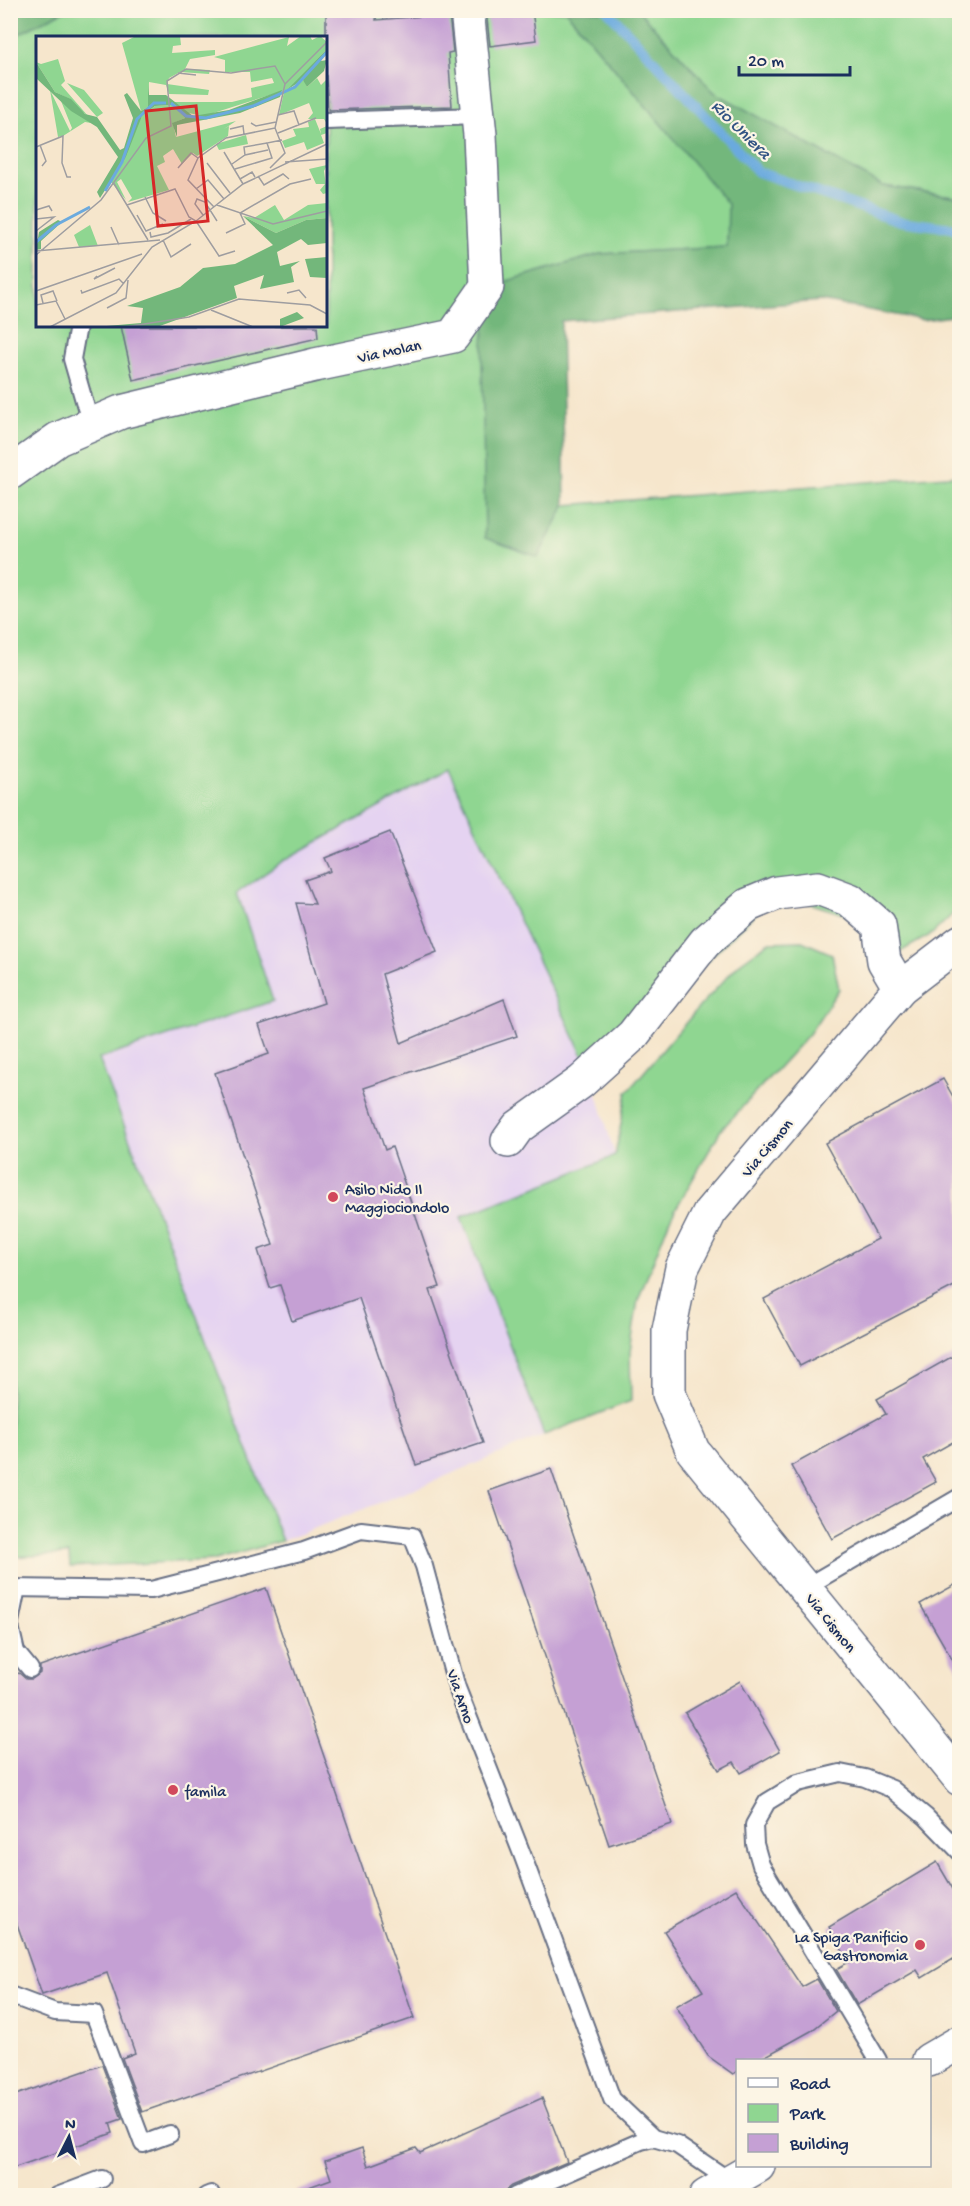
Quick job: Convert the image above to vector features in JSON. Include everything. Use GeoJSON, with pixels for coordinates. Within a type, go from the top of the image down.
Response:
{"type":"FeatureCollection","features":[{"type":"Feature","properties":{"kind":"street","name":"Via Molan"},"geometry":{"type":"LineString","coordinates":[[10,473],[58,439],[121,412],[315,365],[453,336],[487,287],[478,116],[467,10]]}},
{"type":"Feature","properties":{"kind":"street"},"geometry":{"type":"LineString","coordinates":[[508,1141],[518,1127],[581,1082],[633,1035],[705,942],[748,905],[777,893],[818,888],[850,900],[879,924],[884,961],[900,988]]}},
{"type":"Feature","properties":{"kind":"street","name":"Via Cismon"},"geometry":{"type":"LineString","coordinates":[[960,942],[900,988],[710,1212],[682,1268],[669,1330],[669,1394],[693,1451],[960,1779]]}},
{"type":"Feature","properties":{"kind":"street"},"geometry":{"type":"LineString","coordinates":[[931,2060],[960,2042]]}},
{"type":"Feature","properties":{"kind":"lane"},"geometry":{"type":"LineString","coordinates":[[327,121],[478,116]]}},
{"type":"Feature","properties":{"kind":"lane"},"geometry":{"type":"LineString","coordinates":[[78,327],[72,359],[91,425]]}},
{"type":"Feature","properties":{"kind":"lane"},"geometry":{"type":"LineString","coordinates":[[804,1588],[960,1497]]}},
{"type":"Feature","properties":{"kind":"lane","name":"Via Arno"},"geometry":{"type":"LineString","coordinates":[[14,1588],[151,1590],[304,1551],[361,1530],[412,1536],[424,1566],[458,1688],[612,2099],[653,2138],[677,2145],[734,2185]]}},
{"type":"Feature","properties":{"kind":"lane"},"geometry":{"type":"LineString","coordinates":[[14,1588],[10,1624],[16,1652],[30,1669]]}},
{"type":"Feature","properties":{"kind":"lane"},"geometry":{"type":"LineString","coordinates":[[877,2059],[761,1865],[755,1844],[754,1826],[767,1802],[798,1783],[840,1773],[865,1778],[892,1789],[926,1817],[960,1852]]}},
{"type":"Feature","properties":{"kind":"lane"},"geometry":{"type":"LineString","coordinates":[[10,1995],[55,2012],[94,2014],[143,2144],[170,2134]]}},
{"type":"Feature","properties":{"kind":"lane"},"geometry":{"type":"LineString","coordinates":[[515,2196],[641,2141],[653,2138]]}},
{"type":"Feature","properties":{"kind":"lane"},"geometry":{"type":"LineString","coordinates":[[57,2196],[102,2179]]}},
{"type":"Feature","properties":{"kind":"shaded area"},"geometry":{"type":"Polygon","coordinates":[[[448,769],[591,1073],[615,1156],[461,1217],[544,1435],[282,1541],[99,1059],[272,1001],[237,893],[283,861],[448,769]]]}},
{"type":"Feature","properties":{"kind":"green space"},"geometry":{"type":"Polygon","coordinates":[[[11,10],[63,10],[63,11],[11,38],[11,10]]]}},
{"type":"Feature","properties":{"kind":"green space"},"geometry":{"type":"Polygon","coordinates":[[[63,11],[566,11],[729,204],[727,247],[600,254],[487,287],[538,557],[565,505],[959,475],[959,908],[932,934],[884,961],[879,925],[777,893],[591,1073],[448,769],[283,861],[237,893],[273,1001],[99,1059],[282,1541],[215,1560],[70,1567],[69,1554],[11,1557],[10,38],[63,11]]]}},
{"type":"Feature","properties":{"kind":"green space"},"geometry":{"type":"Polygon","coordinates":[[[566,11],[639,11],[714,92],[883,186],[959,197],[959,315],[923,320],[821,301],[561,321],[565,505],[538,557],[485,538],[482,360],[487,287],[600,254],[727,247],[728,204],[566,11]]]}},
{"type":"Feature","properties":{"kind":"green space"},"geometry":{"type":"Polygon","coordinates":[[[639,11],[959,11],[959,197],[883,186],[714,92],[639,11]]]}},
{"type":"Feature","properties":{"kind":"green space"},"geometry":{"type":"Polygon","coordinates":[[[802,941],[832,954],[839,989],[809,1034],[721,1130],[670,1219],[638,1300],[630,1352],[631,1401],[544,1435],[461,1217],[615,1156],[627,1092],[700,1006],[740,963],[769,942],[802,941]]]}},
{"type":"Feature","properties":{"kind":"building"},"geometry":{"type":"Polygon","coordinates":[[[326,10],[377,10],[376,20],[449,14],[453,52],[448,53],[452,106],[328,110],[326,10]]]}},
{"type":"Feature","properties":{"kind":"building"},"geometry":{"type":"Polygon","coordinates":[[[486,10],[532,10],[536,40],[490,46],[486,10]]]}},
{"type":"Feature","properties":{"kind":"building"},"geometry":{"type":"Polygon","coordinates":[[[121,327],[317,327],[318,338],[133,380],[121,327]]]}},
{"type":"Feature","properties":{"kind":"building","name":"Asilo Nido Il Maggiociondolo"},"geometry":{"type":"Polygon","coordinates":[[[390,832],[437,952],[382,974],[401,1043],[504,999],[517,1036],[364,1088],[385,1150],[392,1147],[440,1287],[430,1290],[483,1443],[416,1465],[359,1298],[292,1321],[280,1285],[270,1288],[258,1250],[273,1245],[215,1073],[269,1054],[259,1025],[324,1003],[296,903],[315,904],[305,880],[331,871],[325,858],[390,832]]]}},
{"type":"Feature","properties":{"kind":"building"},"geometry":{"type":"Polygon","coordinates":[[[943,1079],[960,1109],[960,1283],[800,1366],[764,1299],[878,1239],[825,1143],[943,1079]]]}},
{"type":"Feature","properties":{"kind":"building"},"geometry":{"type":"Polygon","coordinates":[[[960,1352],[960,1438],[923,1459],[936,1482],[832,1539],[791,1466],[886,1414],[877,1399],[960,1352]]]}},
{"type":"Feature","properties":{"kind":"building"},"geometry":{"type":"Polygon","coordinates":[[[551,1469],[672,1824],[609,1845],[489,1491],[551,1469]]]}},
{"type":"Feature","properties":{"kind":"building"},"geometry":{"type":"Polygon","coordinates":[[[960,1582],[960,1673],[920,1604],[960,1582]]]}},
{"type":"Feature","properties":{"kind":"building","name":"famila"},"geometry":{"type":"Polygon","coordinates":[[[266,1588],[414,2018],[142,2112],[122,2058],[135,2053],[107,1973],[42,1995],[10,1904],[10,1676],[19,1673],[26,1679],[32,1679],[40,1673],[40,1666],[266,1588]]]}},
{"type":"Feature","properties":{"kind":"building"},"geometry":{"type":"Polygon","coordinates":[[[740,1681],[780,1751],[741,1773],[734,1762],[719,1770],[685,1713],[740,1681]]]}},
{"type":"Feature","properties":{"kind":"building"},"geometry":{"type":"Polygon","coordinates":[[[937,1862],[960,1901],[960,1955],[922,1978],[917,1970],[857,2005],[836,1969],[849,1962],[829,1927],[937,1862]]]}},
{"type":"Feature","properties":{"kind":"building"},"geometry":{"type":"Polygon","coordinates":[[[736,1889],[802,1987],[817,1979],[836,2011],[811,2031],[761,2059],[736,2059],[736,2072],[733,2074],[708,2056],[676,2006],[703,1991],[664,1931],[736,1889]]]}},
{"type":"Feature","properties":{"kind":"building"},"geometry":{"type":"Polygon","coordinates":[[[102,2065],[122,2119],[110,2123],[113,2133],[10,2169],[10,2097],[102,2065]]]}},
{"type":"Feature","properties":{"kind":"building"},"geometry":{"type":"Polygon","coordinates":[[[542,2098],[567,2162],[511,2186],[506,2190],[505,2196],[296,2196],[295,2192],[331,2179],[325,2161],[362,2148],[368,2166],[416,2148],[420,2153],[542,2098]]]}},
{"type":"Feature","properties":{"kind":"waterway","name":"Rio Uniera"},"geometry":{"type":"LineString","coordinates":[[607,10],[758,172],[900,221],[960,229]]}},
{"type":"Feature","properties":{"kind":"place","name":"Asilo Nido Il Maggiociondolo"},"geometry":{"type":"Point","coordinates":[333,1197]}},
{"type":"Feature","properties":{"kind":"place","name":"famila"},"geometry":{"type":"Point","coordinates":[173,1790]}},
{"type":"Feature","properties":{"kind":"place","name":"La Spiga Panificio Gastronomia"},"geometry":{"type":"Point","coordinates":[920,1945]}}]}
